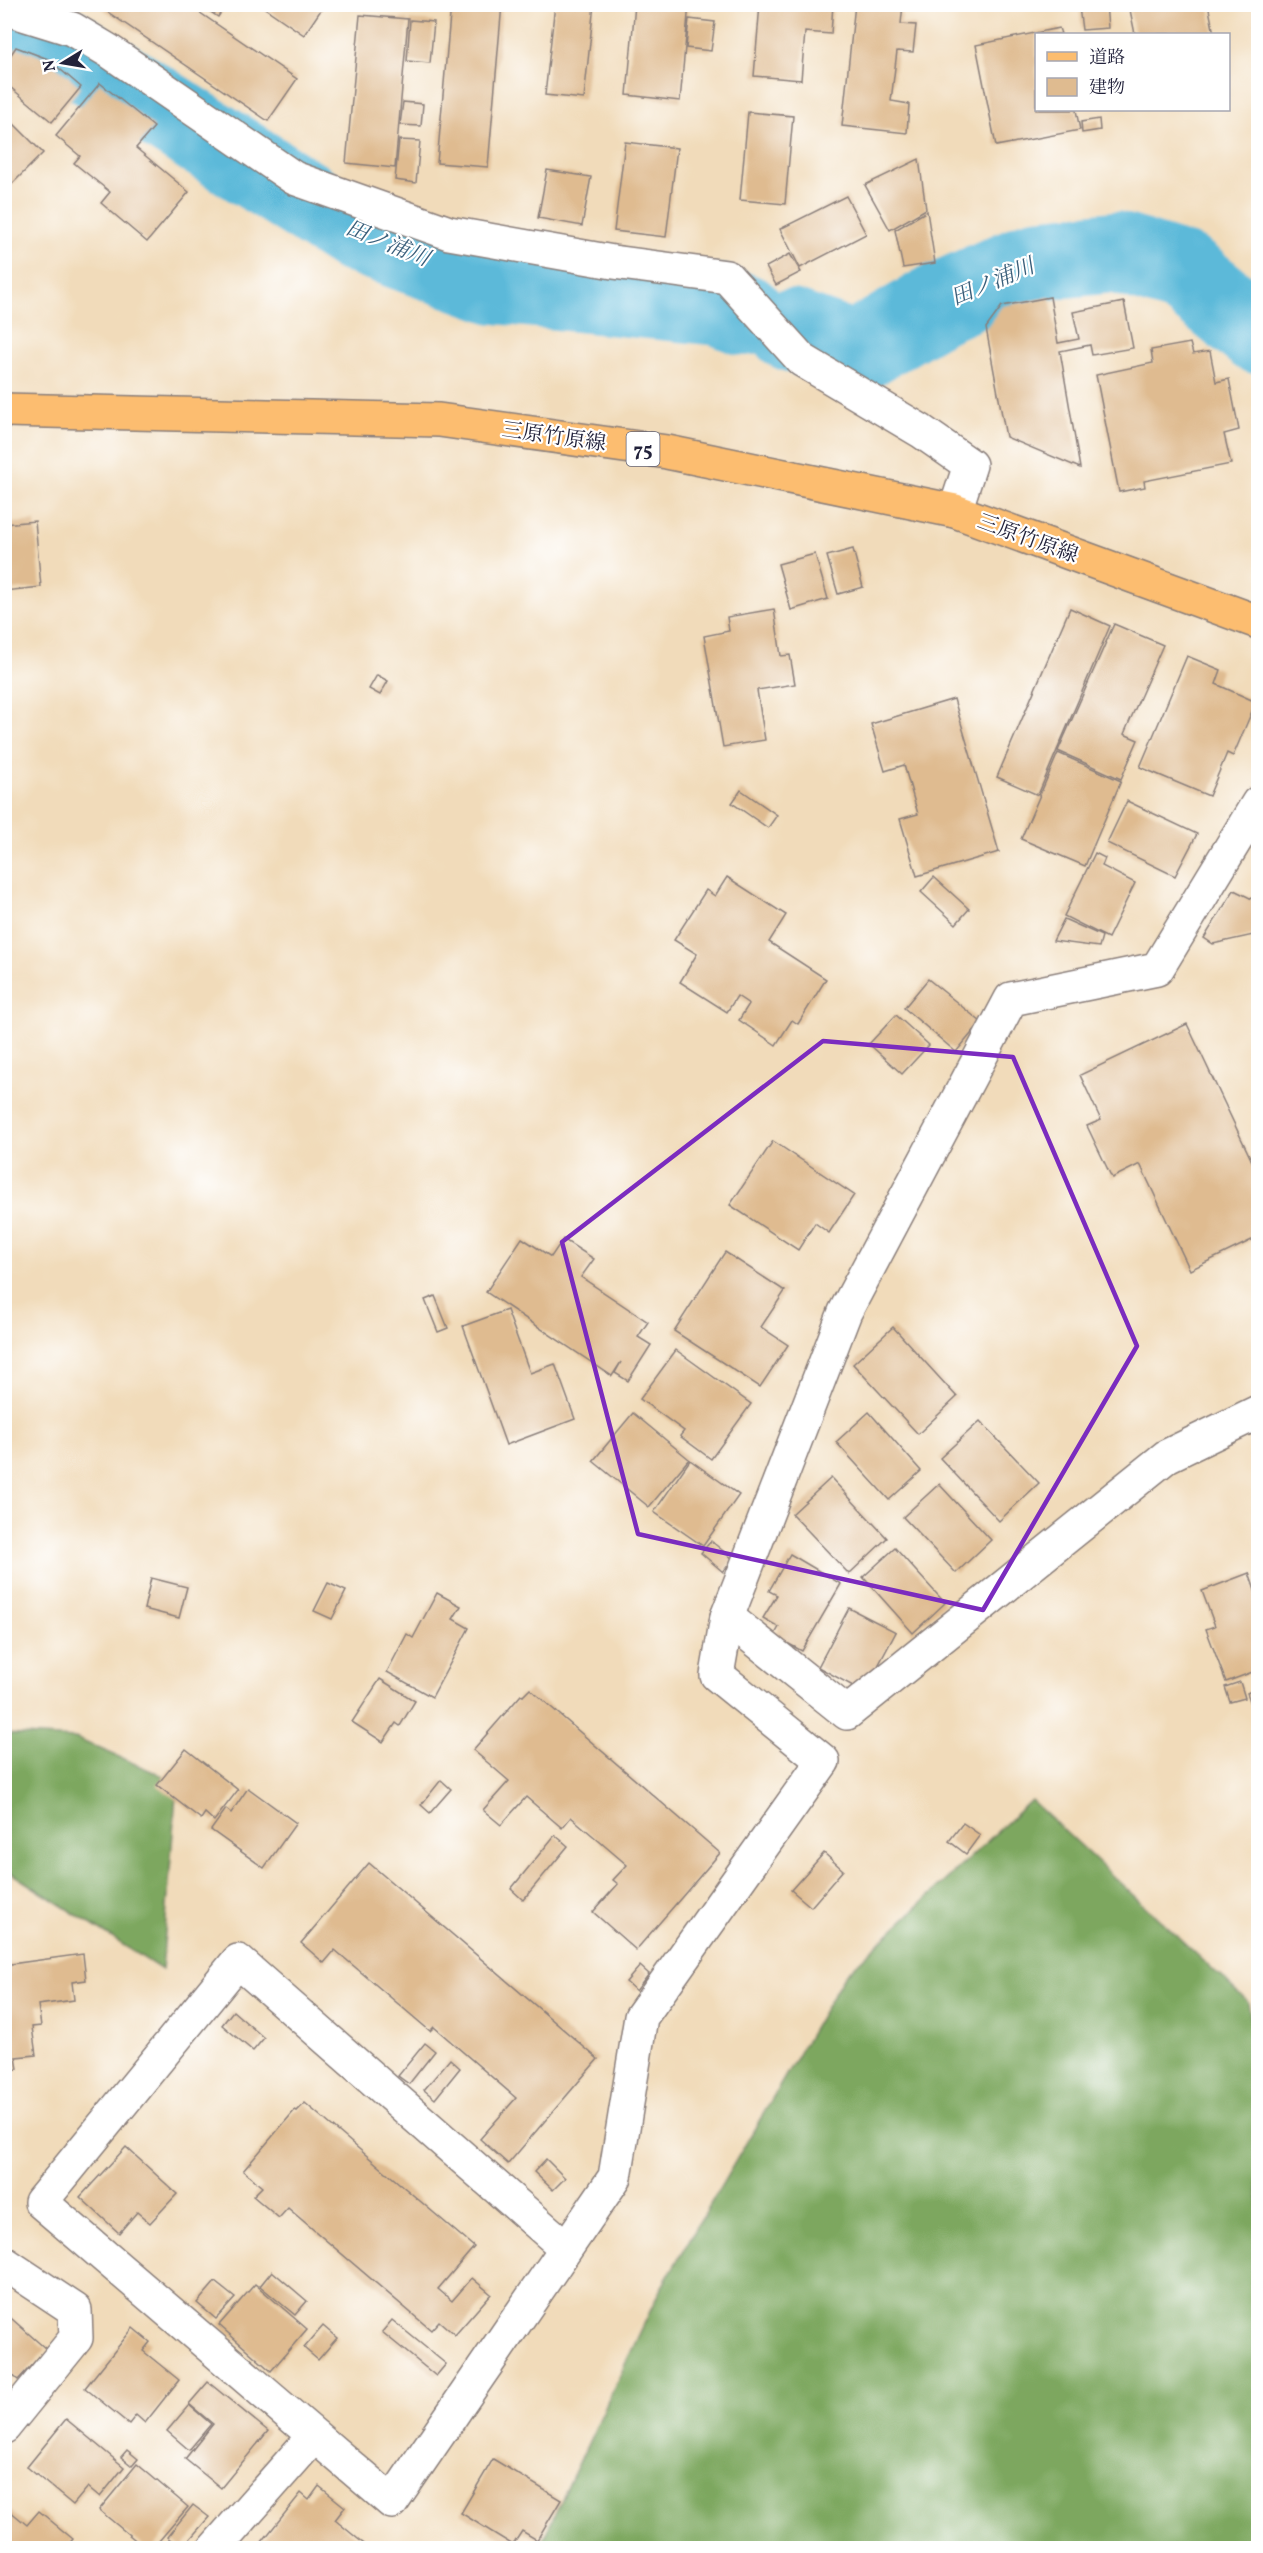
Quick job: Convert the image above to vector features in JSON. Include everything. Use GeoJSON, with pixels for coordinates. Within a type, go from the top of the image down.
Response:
{"type":"FeatureCollection","features":[{"type":"Feature","properties":{"kind":"main road","name":"三原竹原線"},"geometry":{"type":"LineString","coordinates":[[4,410],[439,420],[667,452],[955,511],[1258,622]]}},
{"type":"Feature","properties":{"kind":"street"},"geometry":{"type":"LineString","coordinates":[[4,8],[57,25],[109,51],[294,178],[449,233],[613,262],[727,277],[801,360],[921,430],[969,465],[955,511]]}},
{"type":"Feature","properties":{"kind":"street"},"geometry":{"type":"LineString","coordinates":[[566,2248],[238,1961],[41,2202],[392,2502],[615,2177],[641,2017],[823,1761],[717,1675],[728,1617],[845,1312],[1011,999],[1157,969],[1258,803]]}},
{"type":"Feature","properties":{"kind":"street"},"geometry":{"type":"LineString","coordinates":[[728,1617],[847,1713],[1167,1456],[1258,1412]]}},
{"type":"Feature","properties":{"kind":"street"},"geometry":{"type":"LineString","coordinates":[[4,2262],[75,2310],[76,2338],[4,2427]]}},
{"type":"Feature","properties":{"kind":"street"},"geometry":{"type":"LineString","coordinates":[[215,2548],[314,2436]]}},
{"type":"Feature","properties":{"kind":"highlighted area"},"geometry":{"type":"Polygon","coordinates":[[[823,1041],[1013,1057],[1137,1346],[983,1610],[638,1534],[562,1242],[823,1041]]]}},
{"type":"Feature","properties":{"kind":"green space"},"geometry":{"type":"Polygon","coordinates":[[[4,1734],[75,1738],[177,1782],[162,1970],[8,1871],[5,1873],[4,1734]]]}},
{"type":"Feature","properties":{"kind":"green space"},"geometry":{"type":"Polygon","coordinates":[[[1031,1800],[1248,2002],[1258,2063],[1258,2548],[539,2548],[660,2290],[844,1976],[1031,1800]]]}},
{"type":"Feature","properties":{"kind":"building"},"geometry":{"type":"Polygon","coordinates":[[[96,4],[187,4],[297,79],[268,121],[96,4]]]}},
{"type":"Feature","properties":{"kind":"building"},"geometry":{"type":"Polygon","coordinates":[[[259,4],[325,4],[304,35],[259,4]]]}},
{"type":"Feature","properties":{"kind":"building"},"geometry":{"type":"Polygon","coordinates":[[[451,4],[502,4],[488,167],[437,163],[451,4]]]}},
{"type":"Feature","properties":{"kind":"building"},"geometry":{"type":"Polygon","coordinates":[[[555,4],[594,4],[584,99],[545,95],[555,4]]]}},
{"type":"Feature","properties":{"kind":"building"},"geometry":{"type":"Polygon","coordinates":[[[635,4],[689,4],[680,101],[627,95],[635,4]]]}},
{"type":"Feature","properties":{"kind":"building"},"geometry":{"type":"Polygon","coordinates":[[[760,4],[833,4],[831,34],[805,32],[801,80],[754,76],[760,4]]]}},
{"type":"Feature","properties":{"kind":"building"},"geometry":{"type":"Polygon","coordinates":[[[855,4],[903,4],[901,24],[916,25],[913,52],[897,51],[891,101],[909,104],[907,133],[842,126],[855,4]]]}},
{"type":"Feature","properties":{"kind":"building"},"geometry":{"type":"Polygon","coordinates":[[[1106,4],[1108,28],[1082,30],[1079,7],[1106,4]]]}},
{"type":"Feature","properties":{"kind":"building"},"geometry":{"type":"Polygon","coordinates":[[[1136,4],[1208,4],[1214,33],[1135,33],[1130,10],[1136,9],[1136,4]]]}},
{"type":"Feature","properties":{"kind":"building"},"geometry":{"type":"Polygon","coordinates":[[[204,5],[226,5],[218,17],[203,7],[204,5]]]}},
{"type":"Feature","properties":{"kind":"building"},"geometry":{"type":"Polygon","coordinates":[[[360,15],[408,19],[395,168],[346,163],[360,15]]]}},
{"type":"Feature","properties":{"kind":"building"},"geometry":{"type":"Polygon","coordinates":[[[689,19],[715,22],[711,51],[686,48],[689,19]]]}},
{"type":"Feature","properties":{"kind":"building"},"geometry":{"type":"Polygon","coordinates":[[[410,20],[434,22],[430,63],[407,61],[410,20]]]}},
{"type":"Feature","properties":{"kind":"building"},"geometry":{"type":"Polygon","coordinates":[[[1059,28],[1061,33],[1035,33],[1035,111],[1076,111],[1080,130],[996,146],[976,45],[1059,28]]]}},
{"type":"Feature","properties":{"kind":"building"},"geometry":{"type":"Polygon","coordinates":[[[16,47],[48,59],[81,87],[52,122],[4,82],[4,57],[8,59],[16,47]]]}},
{"type":"Feature","properties":{"kind":"building"},"geometry":{"type":"Polygon","coordinates":[[[100,83],[154,127],[136,148],[189,192],[147,242],[101,203],[110,192],[74,163],[80,156],[56,136],[100,83]]]}},
{"type":"Feature","properties":{"kind":"building"},"geometry":{"type":"Polygon","coordinates":[[[403,102],[423,104],[421,126],[400,125],[403,102]]]}},
{"type":"Feature","properties":{"kind":"building"},"geometry":{"type":"Polygon","coordinates":[[[748,112],[793,116],[785,204],[740,200],[748,112]]]}},
{"type":"Feature","properties":{"kind":"building"},"geometry":{"type":"Polygon","coordinates":[[[4,114],[43,153],[7,189],[4,186],[4,114]]]}},
{"type":"Feature","properties":{"kind":"building"},"geometry":{"type":"Polygon","coordinates":[[[1099,119],[1100,130],[1082,133],[1081,122],[1099,119]]]}},
{"type":"Feature","properties":{"kind":"building"},"geometry":{"type":"Polygon","coordinates":[[[399,140],[420,141],[416,183],[395,180],[399,140]]]}},
{"type":"Feature","properties":{"kind":"building"},"geometry":{"type":"Polygon","coordinates":[[[625,142],[677,148],[666,237],[614,231],[625,142]]]}},
{"type":"Feature","properties":{"kind":"building"},"geometry":{"type":"Polygon","coordinates":[[[919,159],[926,209],[890,230],[865,185],[919,159]]]}},
{"type":"Feature","properties":{"kind":"building"},"geometry":{"type":"Polygon","coordinates":[[[547,170],[591,177],[582,226],[538,218],[547,170]]]}},
{"type":"Feature","properties":{"kind":"building"},"geometry":{"type":"Polygon","coordinates":[[[846,196],[866,234],[800,268],[780,229],[846,196]]]}},
{"type":"Feature","properties":{"kind":"building"},"geometry":{"type":"Polygon","coordinates":[[[927,211],[935,263],[903,268],[895,230],[927,211]]]}},
{"type":"Feature","properties":{"kind":"building"},"geometry":{"type":"Polygon","coordinates":[[[790,254],[801,272],[776,285],[766,267],[790,254]]]}},
{"type":"Feature","properties":{"kind":"building"},"geometry":{"type":"Polygon","coordinates":[[[1050,297],[1058,343],[1079,339],[1073,312],[1124,302],[1133,348],[1092,355],[1090,345],[1060,351],[1080,468],[1006,437],[986,328],[1002,306],[1050,297]]]}},
{"type":"Feature","properties":{"kind":"building"},"geometry":{"type":"Polygon","coordinates":[[[1190,343],[1193,354],[1210,351],[1216,382],[1229,379],[1239,430],[1224,434],[1231,464],[1144,481],[1145,487],[1119,492],[1096,375],[1153,363],[1151,350],[1190,343]]]}},
{"type":"Feature","properties":{"kind":"building"},"geometry":{"type":"Polygon","coordinates":[[[35,521],[41,587],[4,591],[4,524],[35,521]]]}},
{"type":"Feature","properties":{"kind":"building"},"geometry":{"type":"Polygon","coordinates":[[[853,549],[863,587],[838,594],[827,556],[853,549]]]}},
{"type":"Feature","properties":{"kind":"building"},"geometry":{"type":"Polygon","coordinates":[[[815,554],[828,599],[791,610],[778,564],[815,554]]]}},
{"type":"Feature","properties":{"kind":"building"},"geometry":{"type":"Polygon","coordinates":[[[1070,608],[1110,626],[1038,795],[997,777],[1070,608]]]}},
{"type":"Feature","properties":{"kind":"building"},"geometry":{"type":"Polygon","coordinates":[[[774,609],[781,656],[790,655],[795,684],[757,690],[765,740],[723,747],[704,636],[729,631],[727,617],[774,609]]]}},
{"type":"Feature","properties":{"kind":"building"},"geometry":{"type":"Polygon","coordinates":[[[1114,624],[1163,645],[1124,734],[1138,740],[1121,779],[1058,751],[1114,624]]]}},
{"type":"Feature","properties":{"kind":"building"},"geometry":{"type":"Polygon","coordinates":[[[1187,656],[1221,670],[1216,684],[1256,702],[1233,756],[1227,753],[1209,796],[1140,767],[1187,656]]]}},
{"type":"Feature","properties":{"kind":"building"},"geometry":{"type":"Polygon","coordinates":[[[377,675],[388,681],[380,695],[369,689],[377,675]]]}},
{"type":"Feature","properties":{"kind":"building"},"geometry":{"type":"Polygon","coordinates":[[[954,699],[999,852],[917,876],[900,819],[918,814],[904,765],[885,771],[871,724],[954,699]]]}},
{"type":"Feature","properties":{"kind":"building"},"geometry":{"type":"Polygon","coordinates":[[[1058,753],[1121,781],[1085,866],[1021,839],[1058,753]]]}},
{"type":"Feature","properties":{"kind":"building"},"geometry":{"type":"Polygon","coordinates":[[[741,790],[777,815],[768,828],[732,803],[741,790]]]}},
{"type":"Feature","properties":{"kind":"building"},"geometry":{"type":"Polygon","coordinates":[[[1127,801],[1197,834],[1175,876],[1107,843],[1127,801]]]}},
{"type":"Feature","properties":{"kind":"building"},"geometry":{"type":"Polygon","coordinates":[[[1095,853],[1105,858],[1102,866],[1135,883],[1108,938],[1064,916],[1095,853]]]}},
{"type":"Feature","properties":{"kind":"building"},"geometry":{"type":"Polygon","coordinates":[[[727,877],[786,915],[769,942],[826,979],[798,1024],[792,1020],[776,1045],[739,1020],[749,1004],[737,996],[727,1012],[680,982],[697,954],[674,940],[706,890],[715,896],[727,877]]]}},
{"type":"Feature","properties":{"kind":"building"},"geometry":{"type":"Polygon","coordinates":[[[934,877],[969,909],[956,924],[921,892],[934,877]]]}},
{"type":"Feature","properties":{"kind":"building"},"geometry":{"type":"Polygon","coordinates":[[[1234,890],[1258,902],[1258,934],[1213,944],[1204,938],[1234,890]]]}},
{"type":"Feature","properties":{"kind":"building"},"geometry":{"type":"Polygon","coordinates":[[[1064,919],[1102,936],[1099,947],[1053,941],[1064,919]]]}},
{"type":"Feature","properties":{"kind":"building"},"geometry":{"type":"Polygon","coordinates":[[[928,979],[981,1022],[956,1052],[904,1008],[928,979]]]}},
{"type":"Feature","properties":{"kind":"building"},"geometry":{"type":"Polygon","coordinates":[[[896,1015],[929,1045],[902,1074],[869,1044],[896,1015]]]}},
{"type":"Feature","properties":{"kind":"building"},"geometry":{"type":"Polygon","coordinates":[[[1187,1024],[1258,1174],[1258,1237],[1190,1270],[1140,1164],[1112,1178],[1087,1126],[1101,1120],[1080,1075],[1187,1024]]]}},
{"type":"Feature","properties":{"kind":"building"},"geometry":{"type":"Polygon","coordinates":[[[773,1141],[854,1195],[829,1233],[815,1223],[798,1250],[730,1205],[773,1141]]]}},
{"type":"Feature","properties":{"kind":"building"},"geometry":{"type":"Polygon","coordinates":[[[522,1238],[551,1257],[563,1239],[594,1259],[581,1277],[648,1322],[638,1337],[651,1345],[628,1381],[615,1373],[621,1362],[612,1376],[486,1292],[522,1238]]]}},
{"type":"Feature","properties":{"kind":"building"},"geometry":{"type":"Polygon","coordinates":[[[725,1252],[785,1291],[761,1327],[788,1345],[760,1387],[674,1331],[725,1252]]]}},
{"type":"Feature","properties":{"kind":"building"},"geometry":{"type":"Polygon","coordinates":[[[435,1296],[448,1328],[438,1332],[425,1300],[435,1296]]]}},
{"type":"Feature","properties":{"kind":"building"},"geometry":{"type":"Polygon","coordinates":[[[507,1310],[530,1373],[555,1364],[575,1419],[506,1445],[463,1326],[507,1310]]]}},
{"type":"Feature","properties":{"kind":"building"},"geometry":{"type":"Polygon","coordinates":[[[893,1327],[957,1397],[918,1434],[853,1364],[893,1327]]]}},
{"type":"Feature","properties":{"kind":"building"},"geometry":{"type":"Polygon","coordinates":[[[676,1350],[751,1404],[711,1459],[680,1436],[684,1431],[640,1399],[676,1350]]]}},
{"type":"Feature","properties":{"kind":"building"},"geometry":{"type":"Polygon","coordinates":[[[869,1412],[921,1471],[889,1500],[836,1442],[869,1412]]]}},
{"type":"Feature","properties":{"kind":"building"},"geometry":{"type":"Polygon","coordinates":[[[633,1413],[689,1459],[649,1507],[593,1461],[633,1413]]]}},
{"type":"Feature","properties":{"kind":"building"},"geometry":{"type":"Polygon","coordinates":[[[980,1421],[1039,1483],[999,1521],[940,1458],[980,1421]]]}},
{"type":"Feature","properties":{"kind":"building"},"geometry":{"type":"Polygon","coordinates":[[[690,1460],[739,1495],[703,1546],[654,1512],[690,1460]]]}},
{"type":"Feature","properties":{"kind":"building"},"geometry":{"type":"Polygon","coordinates":[[[831,1478],[887,1538],[849,1574],[792,1514],[831,1478]]]}},
{"type":"Feature","properties":{"kind":"building"},"geometry":{"type":"Polygon","coordinates":[[[939,1484],[991,1540],[956,1573],[903,1517],[939,1484]]]}},
{"type":"Feature","properties":{"kind":"building"},"geometry":{"type":"Polygon","coordinates":[[[711,1541],[733,1559],[723,1572],[701,1553],[711,1541]]]}},
{"type":"Feature","properties":{"kind":"building"},"geometry":{"type":"Polygon","coordinates":[[[895,1548],[945,1603],[913,1633],[863,1577],[895,1548]]]}},
{"type":"Feature","properties":{"kind":"building"},"geometry":{"type":"Polygon","coordinates":[[[790,1554],[841,1584],[802,1651],[774,1636],[779,1627],[763,1618],[777,1595],[769,1591],[790,1554]]]}},
{"type":"Feature","properties":{"kind":"building"},"geometry":{"type":"Polygon","coordinates":[[[1249,1573],[1258,1599],[1258,1670],[1226,1682],[1206,1629],[1215,1626],[1202,1591],[1249,1573]]]}},
{"type":"Feature","properties":{"kind":"building"},"geometry":{"type":"Polygon","coordinates":[[[151,1578],[187,1587],[179,1618],[144,1609],[151,1578]]]}},
{"type":"Feature","properties":{"kind":"building"},"geometry":{"type":"Polygon","coordinates":[[[328,1583],[346,1591],[332,1619],[314,1611],[328,1583]]]}},
{"type":"Feature","properties":{"kind":"building"},"geometry":{"type":"Polygon","coordinates":[[[437,1593],[461,1606],[453,1619],[469,1628],[432,1697],[387,1672],[407,1634],[413,1638],[437,1593]]]}},
{"type":"Feature","properties":{"kind":"building"},"geometry":{"type":"Polygon","coordinates":[[[849,1608],[896,1632],[864,1692],[818,1667],[849,1608]]]}},
{"type":"Feature","properties":{"kind":"building"},"geometry":{"type":"Polygon","coordinates":[[[380,1679],[415,1701],[400,1726],[396,1723],[383,1742],[352,1722],[380,1679]]]}},
{"type":"Feature","properties":{"kind":"building"},"geometry":{"type":"Polygon","coordinates":[[[1240,1682],[1245,1698],[1230,1702],[1225,1687],[1240,1682]]]}},
{"type":"Feature","properties":{"kind":"building"},"geometry":{"type":"Polygon","coordinates":[[[1258,1688],[1258,1722],[1247,1693],[1258,1688]]]}},
{"type":"Feature","properties":{"kind":"building"},"geometry":{"type":"Polygon","coordinates":[[[530,1689],[720,1853],[636,1950],[593,1912],[618,1884],[613,1880],[627,1865],[571,1817],[562,1828],[526,1797],[501,1825],[483,1810],[509,1781],[473,1750],[521,1695],[523,1696],[530,1689]]]}},
{"type":"Feature","properties":{"kind":"building"},"geometry":{"type":"Polygon","coordinates":[[[186,1749],[238,1790],[214,1821],[205,1813],[201,1819],[157,1785],[186,1749]]]}},
{"type":"Feature","properties":{"kind":"building"},"geometry":{"type":"Polygon","coordinates":[[[441,1780],[451,1789],[430,1813],[421,1805],[441,1780]]]}},
{"type":"Feature","properties":{"kind":"building"},"geometry":{"type":"Polygon","coordinates":[[[248,1788],[296,1823],[264,1868],[211,1830],[226,1809],[231,1813],[248,1788]]]}},
{"type":"Feature","properties":{"kind":"building"},"geometry":{"type":"Polygon","coordinates":[[[963,1823],[980,1835],[966,1854],[949,1841],[963,1823]]]}},
{"type":"Feature","properties":{"kind":"building"},"geometry":{"type":"Polygon","coordinates":[[[555,1835],[568,1846],[523,1900],[511,1889],[555,1835]]]}},
{"type":"Feature","properties":{"kind":"building"},"geometry":{"type":"Polygon","coordinates":[[[824,1853],[843,1870],[811,1907],[791,1890],[824,1853]]]}},
{"type":"Feature","properties":{"kind":"building"},"geometry":{"type":"Polygon","coordinates":[[[369,1863],[598,2059],[508,2164],[480,2139],[516,2098],[434,2027],[430,2031],[335,1950],[324,1963],[301,1943],[369,1863]]]}},
{"type":"Feature","properties":{"kind":"building"},"geometry":{"type":"Polygon","coordinates":[[[83,1954],[86,1980],[72,1982],[74,2000],[38,2005],[41,2026],[32,2027],[36,2055],[16,2057],[18,2069],[4,2071],[4,1965],[83,1954]]]}},
{"type":"Feature","properties":{"kind":"building"},"geometry":{"type":"Polygon","coordinates":[[[640,1966],[649,1974],[636,1991],[626,1982],[640,1966]]]}},
{"type":"Feature","properties":{"kind":"building"},"geometry":{"type":"Polygon","coordinates":[[[233,2011],[264,2038],[253,2051],[222,2025],[233,2011]]]}},
{"type":"Feature","properties":{"kind":"building"},"geometry":{"type":"Polygon","coordinates":[[[425,2043],[435,2051],[409,2084],[398,2076],[425,2043]]]}},
{"type":"Feature","properties":{"kind":"building"},"geometry":{"type":"Polygon","coordinates":[[[450,2059],[460,2068],[435,2099],[424,2090],[450,2059]]]}},
{"type":"Feature","properties":{"kind":"building"},"geometry":{"type":"Polygon","coordinates":[[[305,2103],[474,2247],[438,2289],[452,2301],[472,2278],[491,2294],[455,2335],[439,2321],[431,2330],[288,2208],[279,2218],[253,2196],[262,2187],[243,2171],[295,2110],[297,2111],[305,2103]]]}},
{"type":"Feature","properties":{"kind":"building"},"geometry":{"type":"Polygon","coordinates":[[[126,2147],[177,2194],[150,2223],[137,2212],[119,2233],[80,2197],[126,2147]]]}},
{"type":"Feature","properties":{"kind":"building"},"geometry":{"type":"Polygon","coordinates":[[[546,2159],[565,2178],[553,2190],[534,2172],[546,2159]]]}},
{"type":"Feature","properties":{"kind":"building"},"geometry":{"type":"Polygon","coordinates":[[[272,2271],[307,2301],[295,2315],[260,2286],[272,2271]]]}},
{"type":"Feature","properties":{"kind":"building"},"geometry":{"type":"Polygon","coordinates":[[[215,2282],[235,2298],[216,2319],[197,2303],[215,2282]]]}},
{"type":"Feature","properties":{"kind":"building"},"geometry":{"type":"Polygon","coordinates":[[[255,2284],[307,2329],[271,2371],[219,2325],[255,2284]]]}},
{"type":"Feature","properties":{"kind":"building"},"geometry":{"type":"Polygon","coordinates":[[[4,2312],[46,2349],[18,2380],[10,2373],[4,2377],[4,2312]]]}},
{"type":"Feature","properties":{"kind":"building"},"geometry":{"type":"Polygon","coordinates":[[[392,2320],[446,2364],[436,2376],[382,2332],[392,2320]]]}},
{"type":"Feature","properties":{"kind":"building"},"geometry":{"type":"Polygon","coordinates":[[[323,2326],[337,2338],[318,2360],[304,2348],[323,2326]]]}},
{"type":"Feature","properties":{"kind":"building"},"geometry":{"type":"Polygon","coordinates":[[[133,2328],[150,2342],[143,2351],[179,2380],[145,2423],[136,2415],[129,2424],[85,2388],[133,2328]]]}},
{"type":"Feature","properties":{"kind":"building"},"geometry":{"type":"Polygon","coordinates":[[[208,2382],[268,2431],[221,2488],[185,2459],[213,2424],[189,2404],[208,2382]]]}},
{"type":"Feature","properties":{"kind":"building"},"geometry":{"type":"Polygon","coordinates":[[[189,2405],[211,2424],[189,2450],[167,2431],[189,2405]]]}},
{"type":"Feature","properties":{"kind":"building"},"geometry":{"type":"Polygon","coordinates":[[[66,2419],[124,2467],[100,2497],[88,2487],[73,2505],[27,2467],[66,2419]]]}},
{"type":"Feature","properties":{"kind":"building"},"geometry":{"type":"Polygon","coordinates":[[[127,2450],[138,2459],[132,2466],[121,2457],[127,2450]]]}},
{"type":"Feature","properties":{"kind":"building"},"geometry":{"type":"Polygon","coordinates":[[[493,2459],[561,2500],[537,2540],[522,2531],[513,2545],[461,2513],[493,2459]]]}},
{"type":"Feature","properties":{"kind":"building"},"geometry":{"type":"Polygon","coordinates":[[[137,2464],[188,2507],[153,2548],[145,2548],[99,2510],[137,2464]]]}},
{"type":"Feature","properties":{"kind":"building"},"geometry":{"type":"Polygon","coordinates":[[[319,2486],[345,2507],[335,2520],[369,2548],[269,2548],[261,2543],[301,2493],[309,2500],[319,2486]]]}},
{"type":"Feature","properties":{"kind":"building"},"geometry":{"type":"Polygon","coordinates":[[[193,2505],[209,2517],[182,2548],[167,2537],[193,2505]]]}},
{"type":"Feature","properties":{"kind":"building"},"geometry":{"type":"Polygon","coordinates":[[[4,2506],[27,2525],[39,2511],[73,2539],[65,2548],[4,2548],[4,2506]]]}},
{"type":"Feature","properties":{"kind":"waterway","name":"田ノ浦川"},"geometry":{"type":"LineString","coordinates":[[4,31],[62,46],[354,232],[495,283],[720,305],[745,315]]}},
{"type":"Feature","properties":{"kind":"waterway","name":"田ノ浦川"},"geometry":{"type":"LineString","coordinates":[[790,330],[855,353],[938,304],[1036,260],[1114,252],[1184,274],[1258,333]]}}]}
